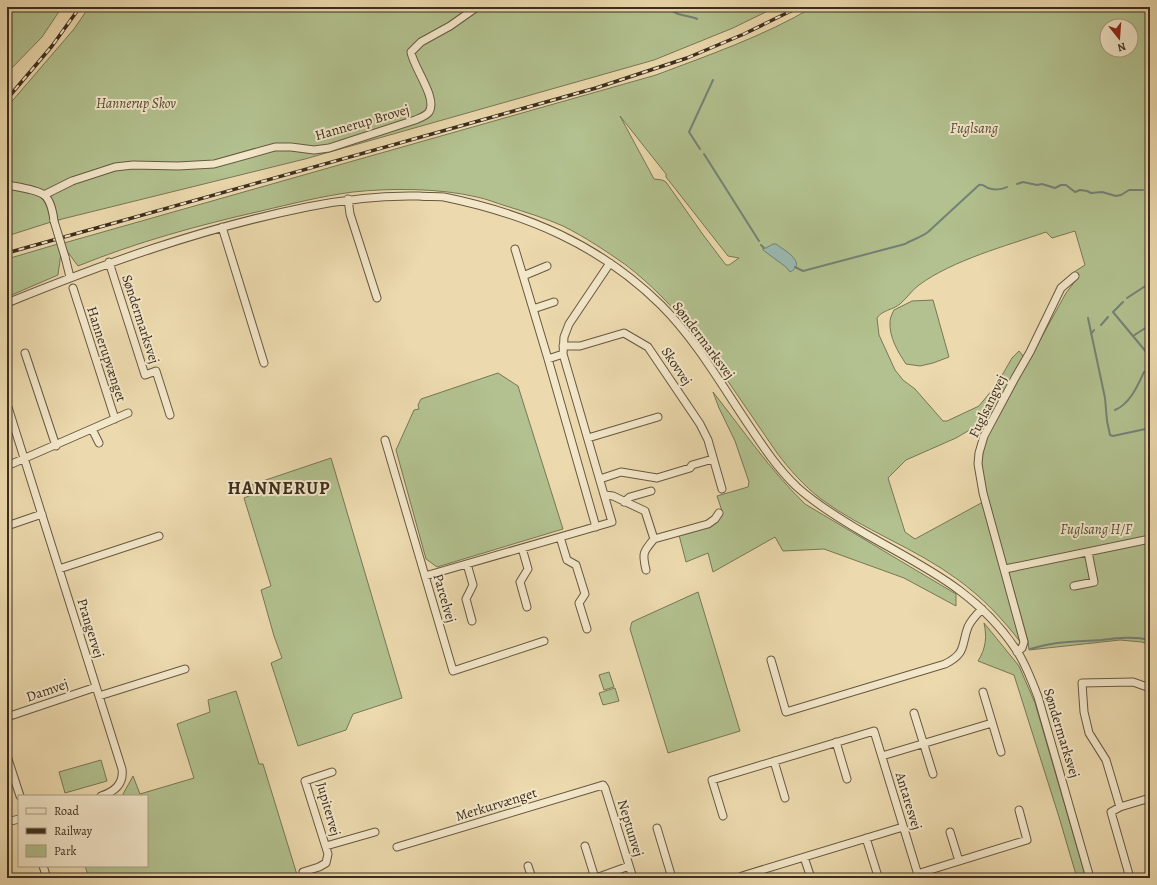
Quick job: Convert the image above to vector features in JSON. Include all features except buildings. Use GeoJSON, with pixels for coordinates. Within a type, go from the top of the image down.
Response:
{"type":"FeatureCollection","features":[{"type":"Feature","properties":{"kind":"street","name":"Hannerup Brovej"},"geometry":{"type":"LineString","coordinates":[[44,195],[72,181],[115,167],[133,165],[178,166],[214,164],[275,147],[291,147],[314,150],[329,148],[415,120],[429,112],[431,106],[426,85],[415,66],[411,52],[421,42],[450,26],[477,7]]}},
{"type":"Feature","properties":{"kind":"street"},"geometry":{"type":"LineString","coordinates":[[7,185],[33,190],[44,195],[52,208],[54,222],[70,277]]}},
{"type":"Feature","properties":{"kind":"street","name":"Søndermarksvej"},"geometry":{"type":"LineString","coordinates":[[7,303],[109,262],[164,244],[222,227],[290,210],[348,199],[398,196],[443,197],[477,204],[503,211],[552,230],[591,250],[610,263],[647,293],[671,316],[706,360],[770,457],[797,487],[829,512],[948,582],[972,600],[1001,629],[1017,652],[1038,697],[1090,878]]}},
{"type":"Feature","properties":{"kind":"street"},"geometry":{"type":"LineString","coordinates":[[348,199],[350,214],[378,298]]}},
{"type":"Feature","properties":{"kind":"street"},"geometry":{"type":"LineString","coordinates":[[222,227],[264,363]]}},
{"type":"Feature","properties":{"kind":"street"},"geometry":{"type":"LineString","coordinates":[[515,249],[596,527]]}},
{"type":"Feature","properties":{"kind":"street","name":"Søndermarksvej"},"geometry":{"type":"LineString","coordinates":[[109,262],[145,375],[156,371],[170,415]]}},
{"type":"Feature","properties":{"kind":"street"},"geometry":{"type":"LineString","coordinates":[[425,576],[612,522],[563,354],[564,337],[568,324],[610,263]]}},
{"type":"Feature","properties":{"kind":"street"},"geometry":{"type":"LineString","coordinates":[[523,276],[547,266]]}},
{"type":"Feature","properties":{"kind":"street","name":"Fuglsangvej"},"geometry":{"type":"LineString","coordinates":[[1017,652],[1022,648],[1024,642],[983,493],[978,464],[979,453],[984,436],[1030,352],[1061,288],[1075,276]]}},
{"type":"Feature","properties":{"kind":"street","name":"Hannerupvænget"},"geometry":{"type":"LineString","coordinates":[[73,288],[115,419]]}},
{"type":"Feature","properties":{"kind":"street","name":"Hannerupvænget"},"geometry":{"type":"LineString","coordinates":[[68,299],[75,296]]}},
{"type":"Feature","properties":{"kind":"street"},"geometry":{"type":"LineString","coordinates":[[533,309],[554,302]]}},
{"type":"Feature","properties":{"kind":"street","name":"Skovvej"},"geometry":{"type":"LineString","coordinates":[[563,346],[580,346],[624,333],[648,347],[700,424],[708,440],[722,489]]}},
{"type":"Feature","properties":{"kind":"street"},"geometry":{"type":"LineString","coordinates":[[25,353],[56,446]]}},
{"type":"Feature","properties":{"kind":"street"},"geometry":{"type":"LineString","coordinates":[[548,359],[563,354]]}},
{"type":"Feature","properties":{"kind":"street","name":"Prangervej"},"geometry":{"type":"LineString","coordinates":[[7,404],[122,769],[123,775],[114,791],[103,795]]}},
{"type":"Feature","properties":{"kind":"street","name":"Hannerupvænget"},"geometry":{"type":"LineString","coordinates":[[25,459],[128,413]]}},
{"type":"Feature","properties":{"kind":"street"},"geometry":{"type":"LineString","coordinates":[[588,438],[658,418]]}},
{"type":"Feature","properties":{"kind":"street"},"geometry":{"type":"LineString","coordinates":[[92,429],[99,444]]}},
{"type":"Feature","properties":{"kind":"street","name":"Parcelvej"},"geometry":{"type":"LineString","coordinates":[[385,440],[453,671],[544,641]]}},
{"type":"Feature","properties":{"kind":"street"},"geometry":{"type":"LineString","coordinates":[[7,466],[25,459]]}},
{"type":"Feature","properties":{"kind":"street"},"geometry":{"type":"LineString","coordinates":[[600,479],[621,472],[657,478],[713,459]]}},
{"type":"Feature","properties":{"kind":"street"},"geometry":{"type":"LineString","coordinates":[[624,502],[630,497],[651,491]]}},
{"type":"Feature","properties":{"kind":"street"},"geometry":{"type":"LineString","coordinates":[[605,496],[612,496],[645,511],[654,539]]}},
{"type":"Feature","properties":{"kind":"street"},"geometry":{"type":"LineString","coordinates":[[646,570],[644,550],[654,539],[708,524],[715,519],[719,513]]}},
{"type":"Feature","properties":{"kind":"street"},"geometry":{"type":"LineString","coordinates":[[7,526],[42,514]]}},
{"type":"Feature","properties":{"kind":"street"},"geometry":{"type":"LineString","coordinates":[[59,568],[159,536]]}},
{"type":"Feature","properties":{"kind":"street"},"geometry":{"type":"LineString","coordinates":[[560,537],[566,560],[576,565],[585,594],[579,603],[587,629]]}},
{"type":"Feature","properties":{"kind":"street"},"geometry":{"type":"LineString","coordinates":[[1005,569],[1150,539]]}},
{"type":"Feature","properties":{"kind":"street"},"geometry":{"type":"LineString","coordinates":[[522,548],[528,569],[520,582],[527,607]]}},
{"type":"Feature","properties":{"kind":"street"},"geometry":{"type":"LineString","coordinates":[[1074,586],[1094,582],[1088,552]]}},
{"type":"Feature","properties":{"kind":"street"},"geometry":{"type":"LineString","coordinates":[[467,564],[473,586],[466,599],[472,622]]}},
{"type":"Feature","properties":{"kind":"street"},"geometry":{"type":"LineString","coordinates":[[770,660],[786,712],[945,664],[953,660],[960,653],[968,627],[982,609]]}},
{"type":"Feature","properties":{"kind":"street"},"geometry":{"type":"LineString","coordinates":[[99,696],[185,669]]}},
{"type":"Feature","properties":{"kind":"street"},"geometry":{"type":"LineString","coordinates":[[1120,807],[1106,760],[1089,733],[1084,712],[1082,683],[1133,682],[1150,688]]}},
{"type":"Feature","properties":{"kind":"street","name":"Damvej"},"geometry":{"type":"LineString","coordinates":[[7,717],[96,687]]}},
{"type":"Feature","properties":{"kind":"street"},"geometry":{"type":"LineString","coordinates":[[983,692],[1001,752]]}},
{"type":"Feature","properties":{"kind":"street"},"geometry":{"type":"LineString","coordinates":[[914,713],[932,774]]}},
{"type":"Feature","properties":{"kind":"street"},"geometry":{"type":"LineString","coordinates":[[882,756],[992,723]]}},
{"type":"Feature","properties":{"kind":"street","name":"Antaresvej"},"geometry":{"type":"LineString","coordinates":[[836,742],[874,731],[918,876]]}},
{"type":"Feature","properties":{"kind":"street"},"geometry":{"type":"LineString","coordinates":[[724,816],[712,780],[836,742],[847,779]]}},
{"type":"Feature","properties":{"kind":"street"},"geometry":{"type":"LineString","coordinates":[[7,756],[20,795]]}},
{"type":"Feature","properties":{"kind":"street"},"geometry":{"type":"LineString","coordinates":[[774,761],[785,798]]}},
{"type":"Feature","properties":{"kind":"street","name":"Jupitervej"},"geometry":{"type":"LineString","coordinates":[[304,878],[303,872],[326,863],[328,854],[305,781],[332,772]]}},
{"type":"Feature","properties":{"kind":"street","name":"Merkurvænget"},"geometry":{"type":"LineString","coordinates":[[398,847],[603,786]]}},
{"type":"Feature","properties":{"kind":"street","name":"Neptunvej"},"geometry":{"type":"LineString","coordinates":[[603,786],[605,788],[632,878]]}},
{"type":"Feature","properties":{"kind":"street"},"geometry":{"type":"LineString","coordinates":[[1130,878],[1111,812],[1120,807],[1150,798]]}},
{"type":"Feature","properties":{"kind":"street"},"geometry":{"type":"LineString","coordinates":[[918,876],[959,861],[1027,840],[1019,810]]}},
{"type":"Feature","properties":{"kind":"street"},"geometry":{"type":"LineString","coordinates":[[7,822],[18,819]]}},
{"type":"Feature","properties":{"kind":"street"},"geometry":{"type":"LineString","coordinates":[[742,878],[742,876],[903,827]]}},
{"type":"Feature","properties":{"kind":"street"},"geometry":{"type":"LineString","coordinates":[[657,828],[672,878]]}},
{"type":"Feature","properties":{"kind":"street","name":"Jupitervej"},"geometry":{"type":"LineString","coordinates":[[326,846],[375,832]]}},
{"type":"Feature","properties":{"kind":"street"},"geometry":{"type":"LineString","coordinates":[[950,832],[959,861]]}},
{"type":"Feature","properties":{"kind":"street"},"geometry":{"type":"LineString","coordinates":[[866,838],[877,874]]}},
{"type":"Feature","properties":{"kind":"street"},"geometry":{"type":"LineString","coordinates":[[585,846],[596,878],[629,866]]}},
{"type":"Feature","properties":{"kind":"street"},"geometry":{"type":"LineString","coordinates":[[804,857],[810,878]]}},
{"type":"Feature","properties":{"kind":"street"},"geometry":{"type":"LineString","coordinates":[[528,866],[532,878]]}},
{"type":"Feature","properties":{"kind":"street"},"geometry":{"type":"LineString","coordinates":[[44,867],[47,878]]}},
{"type":"Feature","properties":{"kind":"green space"},"geometry":{"type":"Polygon","coordinates":[[[7,7],[62,7],[42,37],[7,73],[7,7]]]}},
{"type":"Feature","properties":{"kind":"green space","name":"Hannerup Skov"},"geometry":{"type":"Polygon","coordinates":[[[89,7],[701,7],[702,9],[710,7],[776,7],[733,28],[654,60],[305,159],[58,220],[49,197],[7,182],[7,107],[74,29],[89,7]]]}},
{"type":"Feature","properties":{"kind":"green space"},"geometry":{"type":"Polygon","coordinates":[[[813,7],[1150,7],[1150,645],[1142,642],[1120,640],[1029,650],[1028,641],[986,493],[981,464],[985,440],[1066,293],[1076,280],[1074,272],[1085,265],[1075,231],[1052,238],[1046,232],[997,248],[948,268],[919,285],[900,304],[882,313],[877,318],[879,335],[895,370],[903,380],[915,389],[943,421],[947,421],[979,406],[997,384],[1012,358],[1019,351],[1023,356],[990,418],[956,438],[906,460],[888,478],[905,532],[915,539],[983,502],[1021,643],[992,609],[957,579],[924,558],[837,510],[809,489],[792,472],[777,453],[693,330],[669,304],[626,265],[587,239],[556,223],[488,200],[462,194],[431,190],[383,190],[353,192],[330,196],[215,222],[123,249],[78,266],[67,251],[64,243],[656,75],[756,36],[813,7]],[[620,116],[654,179],[666,182],[726,265],[729,265],[739,258],[728,256],[666,177],[666,174],[620,116]]]}},
{"type":"Feature","properties":{"kind":"green space"},"geometry":{"type":"Polygon","coordinates":[[[7,189],[38,195],[46,204],[51,222],[7,236],[7,189]]]}},
{"type":"Feature","properties":{"kind":"green space"},"geometry":{"type":"Polygon","coordinates":[[[58,244],[61,253],[58,275],[7,297],[7,259],[58,244]]]}},
{"type":"Feature","properties":{"kind":"green space"},"geometry":{"type":"Polygon","coordinates":[[[933,300],[949,357],[920,366],[906,364],[897,349],[891,333],[890,320],[892,314],[894,310],[912,301],[933,300]]]}},
{"type":"Feature","properties":{"kind":"green space"},"geometry":{"type":"Polygon","coordinates":[[[498,373],[518,386],[563,529],[437,567],[426,559],[396,450],[414,410],[419,409],[418,405],[421,399],[498,373]]]}},
{"type":"Feature","properties":{"kind":"green space"},"geometry":{"type":"Polygon","coordinates":[[[713,392],[768,464],[805,504],[956,594],[956,606],[904,578],[824,549],[783,551],[775,537],[713,572],[708,553],[686,562],[679,535],[711,526],[717,521],[722,511],[717,496],[748,487],[749,482],[735,441],[713,392]]]}},
{"type":"Feature","properties":{"kind":"green space"},"geometry":{"type":"Polygon","coordinates":[[[331,458],[402,698],[353,714],[346,730],[298,746],[271,663],[282,658],[261,590],[271,586],[244,498],[254,494],[251,485],[331,458]]]}},
{"type":"Feature","properties":{"kind":"green space"},"geometry":{"type":"Polygon","coordinates":[[[698,592],[740,731],[668,753],[630,629],[632,622],[698,592]]]}},
{"type":"Feature","properties":{"kind":"green space"},"geometry":{"type":"Polygon","coordinates":[[[984,623],[1019,666],[1035,703],[1086,878],[1077,878],[1014,675],[978,661],[983,652],[985,642],[984,623]]]}},
{"type":"Feature","properties":{"kind":"green space"},"geometry":{"type":"Polygon","coordinates":[[[609,672],[614,687],[604,690],[599,675],[609,672]]]}},
{"type":"Feature","properties":{"kind":"green space"},"geometry":{"type":"Polygon","coordinates":[[[615,688],[619,701],[603,705],[599,693],[615,688]]]}},
{"type":"Feature","properties":{"kind":"green space"},"geometry":{"type":"Polygon","coordinates":[[[236,691],[259,764],[263,764],[298,878],[89,878],[85,867],[148,867],[148,795],[123,795],[133,776],[140,794],[194,778],[177,724],[210,712],[208,700],[236,691]]]}},
{"type":"Feature","properties":{"kind":"green space"},"geometry":{"type":"Polygon","coordinates":[[[101,760],[107,781],[65,793],[59,772],[101,760]]]}},
{"type":"Feature","properties":{"kind":"water"},"geometry":{"type":"Polygon","coordinates":[[[776,244],[789,253],[796,261],[797,265],[790,272],[786,267],[763,250],[763,248],[776,244]]]}},
{"type":"Feature","properties":{"kind":"waterway"},"geometry":{"type":"LineString","coordinates":[[665,7],[678,14],[697,19]]}},
{"type":"Feature","properties":{"kind":"waterway"},"geometry":{"type":"LineString","coordinates":[[700,149],[689,132],[713,80]]}},
{"type":"Feature","properties":{"kind":"waterway"},"geometry":{"type":"LineString","coordinates":[[704,154],[759,241]]}},
{"type":"Feature","properties":{"kind":"waterway"},"geometry":{"type":"LineString","coordinates":[[1017,184],[1023,182],[1037,185],[1042,184],[1055,188],[1061,185],[1066,185],[1075,192],[1080,190],[1091,193],[1102,192],[1116,196],[1129,190],[1143,190]]}},
{"type":"Feature","properties":{"kind":"waterway"},"geometry":{"type":"LineString","coordinates":[[795,267],[803,271],[905,244],[928,232],[979,185],[995,189],[1003,189],[1007,187]]}},
{"type":"Feature","properties":{"kind":"waterway"},"geometry":{"type":"LineString","coordinates":[[761,245],[764,248]]}},
{"type":"Feature","properties":{"kind":"waterway"},"geometry":{"type":"LineString","coordinates":[[1127,298],[1150,283]]}},
{"type":"Feature","properties":{"kind":"waterway"},"geometry":{"type":"LineString","coordinates":[[1123,302],[1113,312],[1147,353],[1150,360]]}},
{"type":"Feature","properties":{"kind":"waterway"},"geometry":{"type":"LineString","coordinates":[[1101,325],[1108,317]]}},
{"type":"Feature","properties":{"kind":"waterway"},"geometry":{"type":"LineString","coordinates":[[1088,318],[1105,398],[1110,435],[1113,436],[1150,428]]}},
{"type":"Feature","properties":{"kind":"waterway"},"geometry":{"type":"LineString","coordinates":[[1133,336],[1150,325]]}},
{"type":"Feature","properties":{"kind":"waterway"},"geometry":{"type":"LineString","coordinates":[[1091,334],[1094,330]]}},
{"type":"Feature","properties":{"kind":"waterway"},"geometry":{"type":"LineString","coordinates":[[1115,410],[1129,399],[1144,372]]}},
{"type":"Feature","properties":{"kind":"waterway"},"geometry":{"type":"LineString","coordinates":[[1030,649],[1057,643],[1119,638],[1138,638],[1150,640]]}},
{"type":"Feature","properties":{"kind":"railway"},"geometry":{"type":"LineString","coordinates":[[7,99],[52,46],[80,7]]}},
{"type":"Feature","properties":{"kind":"railway"},"geometry":{"type":"LineString","coordinates":[[7,253],[596,88],[687,58],[744,34],[799,7]]}},
{"type":"Feature","properties":{"kind":"district","name":"HANNERUP"},"geometry":{"type":"Point","coordinates":[279,488]}},
{"type":"Feature","properties":{"kind":"park label","name":"Fuglsang"},"geometry":{"type":"Point","coordinates":[974,128]}},
{"type":"Feature","properties":{"kind":"park label","name":"Fuglsang H/F"},"geometry":{"type":"Point","coordinates":[1096,529]}}]}
